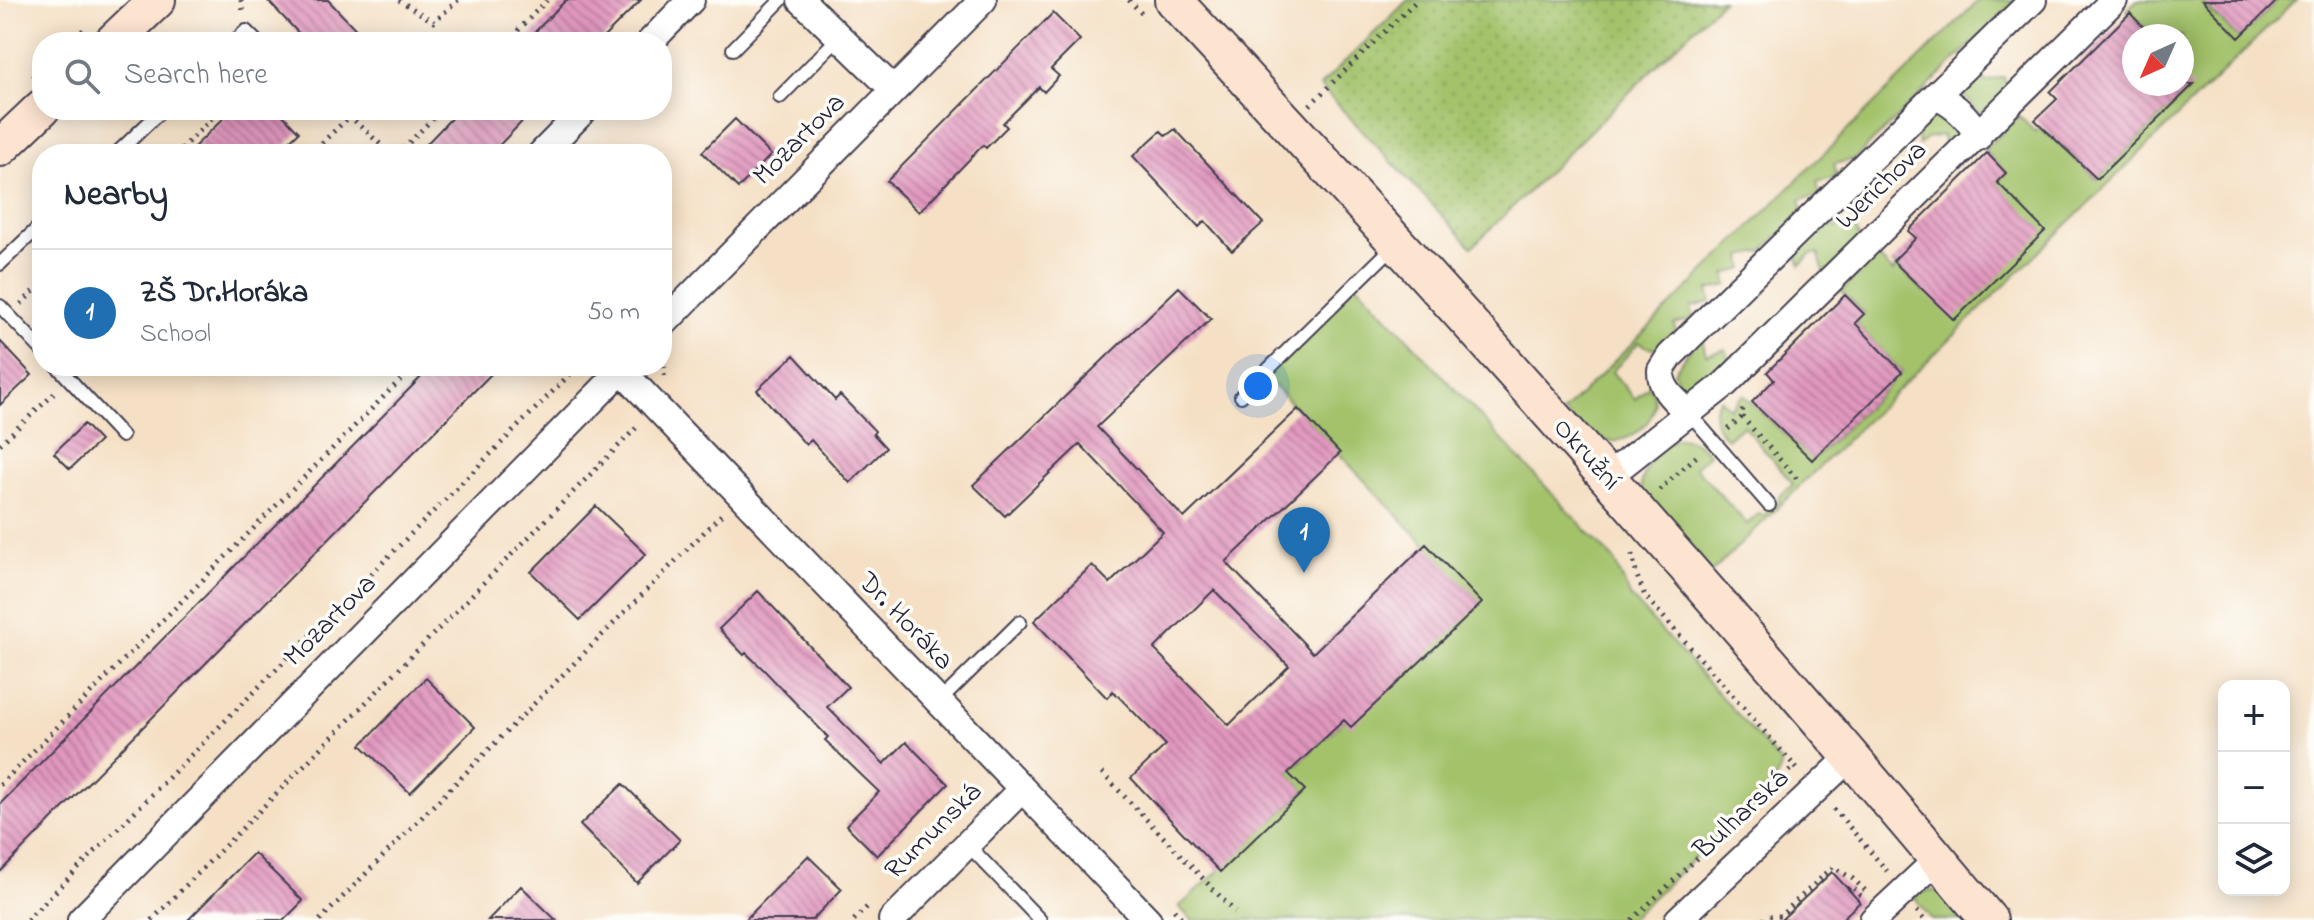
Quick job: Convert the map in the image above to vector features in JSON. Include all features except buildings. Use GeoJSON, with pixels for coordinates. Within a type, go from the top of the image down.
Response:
{"type":"FeatureCollection","features":[{"type":"Feature","properties":{"kind":"street"},"geometry":{"type":"LineString","coordinates":[[123,32],[157,0]]}},
{"type":"Feature","properties":{"kind":"street"},"geometry":{"type":"LineString","coordinates":[[660,32],[691,0]]}},
{"type":"Feature","properties":{"kind":"street"},"geometry":{"type":"LineString","coordinates":[[801,0],[894,90]]}},
{"type":"Feature","properties":{"kind":"street","name":"Mozartova"},"geometry":{"type":"LineString","coordinates":[[672,330],[894,90],[983,0]]}},
{"type":"Feature","properties":{"kind":"street","name":"Werichova"},"geometry":{"type":"LineString","coordinates":[[1690,414],[1665,388],[1660,376],[1664,364],[2033,0]]}},
{"type":"Feature","properties":{"kind":"street","name":"Werichova"},"geometry":{"type":"LineString","coordinates":[[1606,478],[1725,384],[2114,0]]}},
{"type":"Feature","properties":{"kind":"street","name":"Okružní"},"geometry":{"type":"LineString","coordinates":[[1162,11],[1289,125],[1398,242],[1989,920]]}},
{"type":"Feature","properties":{"kind":"street"},"geometry":{"type":"LineString","coordinates":[[1936,96],[1950,102],[1962,113],[1978,137]]}},
{"type":"Feature","properties":{"kind":"street"},"geometry":{"type":"LineString","coordinates":[[0,148],[32,118]]}},
{"type":"Feature","properties":{"kind":"street"},"geometry":{"type":"LineString","coordinates":[[551,144],[574,120]]}},
{"type":"Feature","properties":{"kind":"street","name":"Mozartova"},"geometry":{"type":"LineString","coordinates":[[81,920],[614,376]]}},
{"type":"Feature","properties":{"kind":"street","name":"Dr. Horáka"},"geometry":{"type":"LineString","coordinates":[[630,376],[1148,920]]}},
{"type":"Feature","properties":{"kind":"street","name":"Bulharská"},"geometry":{"type":"LineString","coordinates":[[1678,920],[1850,757]]}},
{"type":"Feature","properties":{"kind":"street","name":"Rumunská"},"geometry":{"type":"LineString","coordinates":[[892,920],[1021,790]]}},
{"type":"Feature","properties":{"kind":"street"},"geometry":{"type":"LineString","coordinates":[[1873,909],[1938,859]]}},
{"type":"Feature","properties":{"kind":"lane"},"geometry":{"type":"LineString","coordinates":[[733,49],[781,0]]}},
{"type":"Feature","properties":{"kind":"lane"},"geometry":{"type":"LineString","coordinates":[[780,97],[839,37]]}},
{"type":"Feature","properties":{"kind":"lane"},"geometry":{"type":"LineString","coordinates":[[126,144],[152,120]]}},
{"type":"Feature","properties":{"kind":"lane"},"geometry":{"type":"LineString","coordinates":[[0,264],[32,234]]}},
{"type":"Feature","properties":{"kind":"lane"},"geometry":{"type":"LineString","coordinates":[[1241,396],[1398,242]]}},
{"type":"Feature","properties":{"kind":"lane"},"geometry":{"type":"LineString","coordinates":[[4,311],[32,340]]}},
{"type":"Feature","properties":{"kind":"lane"},"geometry":{"type":"LineString","coordinates":[[67,376],[122,436]]}},
{"type":"Feature","properties":{"kind":"lane"},"geometry":{"type":"LineString","coordinates":[[1690,414],[1769,505]]}},
{"type":"Feature","properties":{"kind":"lane"},"geometry":{"type":"LineString","coordinates":[[938,703],[1020,622]]}},
{"type":"Feature","properties":{"kind":"lane"},"geometry":{"type":"LineString","coordinates":[[967,844],[1040,920]]}},
{"type":"Feature","properties":{"kind":"path"},"geometry":{"type":"LineString","coordinates":[[399,0],[434,22],[458,0]]}},
{"type":"Feature","properties":{"kind":"path"},"geometry":{"type":"LineString","coordinates":[[517,32],[547,0]]}},
{"type":"Feature","properties":{"kind":"path"},"geometry":{"type":"LineString","coordinates":[[1129,0],[1162,11]]}},
{"type":"Feature","properties":{"kind":"path"},"geometry":{"type":"LineString","coordinates":[[1289,125],[1417,0]]}},
{"type":"Feature","properties":{"kind":"path"},"geometry":{"type":"LineString","coordinates":[[186,144],[211,120]]}},
{"type":"Feature","properties":{"kind":"path"},"geometry":{"type":"LineString","coordinates":[[321,144],[346,120]]}},
{"type":"Feature","properties":{"kind":"path"},"geometry":{"type":"LineString","coordinates":[[354,120],[380,144]]}},
{"type":"Feature","properties":{"kind":"path"},"geometry":{"type":"LineString","coordinates":[[408,144],[431,120]]}},
{"type":"Feature","properties":{"kind":"path"},"geometry":{"type":"LineString","coordinates":[[4,311],[32,290]]}},
{"type":"Feature","properties":{"kind":"path"},"geometry":{"type":"LineString","coordinates":[[0,785],[404,376]]}},
{"type":"Feature","properties":{"kind":"path"},"geometry":{"type":"LineString","coordinates":[[27,920],[568,376]]}},
{"type":"Feature","properties":{"kind":"path"},"geometry":{"type":"LineString","coordinates":[[664,376],[675,387]]}},
{"type":"Feature","properties":{"kind":"path"},"geometry":{"type":"LineString","coordinates":[[0,444],[70,379]]}},
{"type":"Feature","properties":{"kind":"path"},"geometry":{"type":"LineString","coordinates":[[1748,401],[1742,408],[1742,417],[1797,479]]}},
{"type":"Feature","properties":{"kind":"path"},"geometry":{"type":"LineString","coordinates":[[1655,494],[1742,417]]}},
{"type":"Feature","properties":{"kind":"path"},"geometry":{"type":"LineString","coordinates":[[152,920],[643,422]]}},
{"type":"Feature","properties":{"kind":"path"},"geometry":{"type":"LineString","coordinates":[[320,920],[726,510]]}},
{"type":"Feature","properties":{"kind":"path"},"geometry":{"type":"LineString","coordinates":[[1627,545],[1645,596],[1894,879]]}},
{"type":"Feature","properties":{"kind":"path"},"geometry":{"type":"LineString","coordinates":[[1636,572],[1666,546]]}},
{"type":"Feature","properties":{"kind":"path","name":"Bulharská"},"geometry":{"type":"LineString","coordinates":[[1632,920],[1794,766]]}},
{"type":"Feature","properties":{"kind":"path"},"geometry":{"type":"LineString","coordinates":[[1102,773],[1235,912]]}},
{"type":"Feature","properties":{"kind":"path"},"geometry":{"type":"LineString","coordinates":[[1763,920],[1769,916],[1780,916],[1833,867],[1853,879],[1873,909]]}},
{"type":"Feature","properties":{"kind":"path"},"geometry":{"type":"LineString","coordinates":[[1173,909],[1184,920]]}},
{"type":"Feature","properties":{"kind":"green space"},"geometry":{"type":"Polygon","coordinates":[[[1408,0],[1723,0],[1472,247],[1320,86],[1408,0]]]}},
{"type":"Feature","properties":{"kind":"green space"},"geometry":{"type":"Polygon","coordinates":[[[1979,0],[2016,0],[1855,159],[1834,164],[1837,177],[1817,182],[1820,195],[1800,200],[1803,211],[1762,252],[1742,256],[1744,269],[1725,274],[1728,285],[1708,290],[1711,302],[1691,307],[1694,319],[1674,324],[1677,336],[1659,348],[1639,342],[1612,372],[1635,399],[1649,386],[1654,396],[1654,407],[1644,426],[1626,438],[1604,441],[1587,433],[1563,412],[1979,0]]]}},
{"type":"Feature","properties":{"kind":"green space"},"geometry":{"type":"Polygon","coordinates":[[[2137,0],[2199,0],[2239,38],[2278,0],[2296,0],[1709,575],[1641,491],[1645,473],[1655,455],[1662,447],[1679,439],[1697,443],[1709,454],[1695,467],[1747,524],[1760,513],[1763,516],[1780,501],[1778,498],[1793,484],[1743,425],[1727,439],[1714,415],[1720,399],[1730,408],[1743,395],[1813,460],[1902,372],[1855,323],[1864,313],[1841,291],[1877,256],[1893,272],[1896,268],[1892,262],[1924,292],[2006,173],[1984,150],[2019,116],[2035,132],[2039,128],[2049,135],[2097,179],[2182,96],[2194,96],[2194,24],[2140,24],[2127,10],[2137,0]]]}},
{"type":"Feature","properties":{"kind":"green space"},"geometry":{"type":"Polygon","coordinates":[[[1979,61],[1985,82],[2004,77],[2008,92],[1980,114],[1963,94],[1951,88],[1979,61]]]}},
{"type":"Feature","properties":{"kind":"green space"},"geometry":{"type":"Polygon","coordinates":[[[1934,111],[1941,112],[1956,125],[1957,138],[1947,152],[1942,135],[1927,138],[1919,145],[1914,127],[1934,111]]]}},
{"type":"Feature","properties":{"kind":"green space"},"geometry":{"type":"Polygon","coordinates":[[[1829,208],[1835,228],[1855,223],[1859,240],[1825,275],[1818,253],[1810,255],[1800,265],[1794,244],[1829,208]]]}},
{"type":"Feature","properties":{"kind":"green space"},"geometry":{"type":"Polygon","coordinates":[[[1356,283],[1614,560],[1630,596],[1781,763],[1774,782],[1629,920],[1192,920],[1179,907],[1305,791],[1288,773],[1344,720],[1481,603],[1263,374],[1356,283]]]}},
{"type":"Feature","properties":{"kind":"green space"},"geometry":{"type":"Polygon","coordinates":[[[1701,334],[1706,355],[1726,349],[1731,367],[1696,392],[1679,384],[1674,372],[1701,334]]]}},
{"type":"Feature","properties":{"kind":"green space"},"geometry":{"type":"Polygon","coordinates":[[[1931,890],[1946,894],[1966,920],[1932,920],[1913,895],[1931,890]]]}},
{"type":"Feature","properties":{"kind":"place","name":"ZŠ Dr.Horáka"},"geometry":{"type":"Point","coordinates":[1304,573]}}]}
